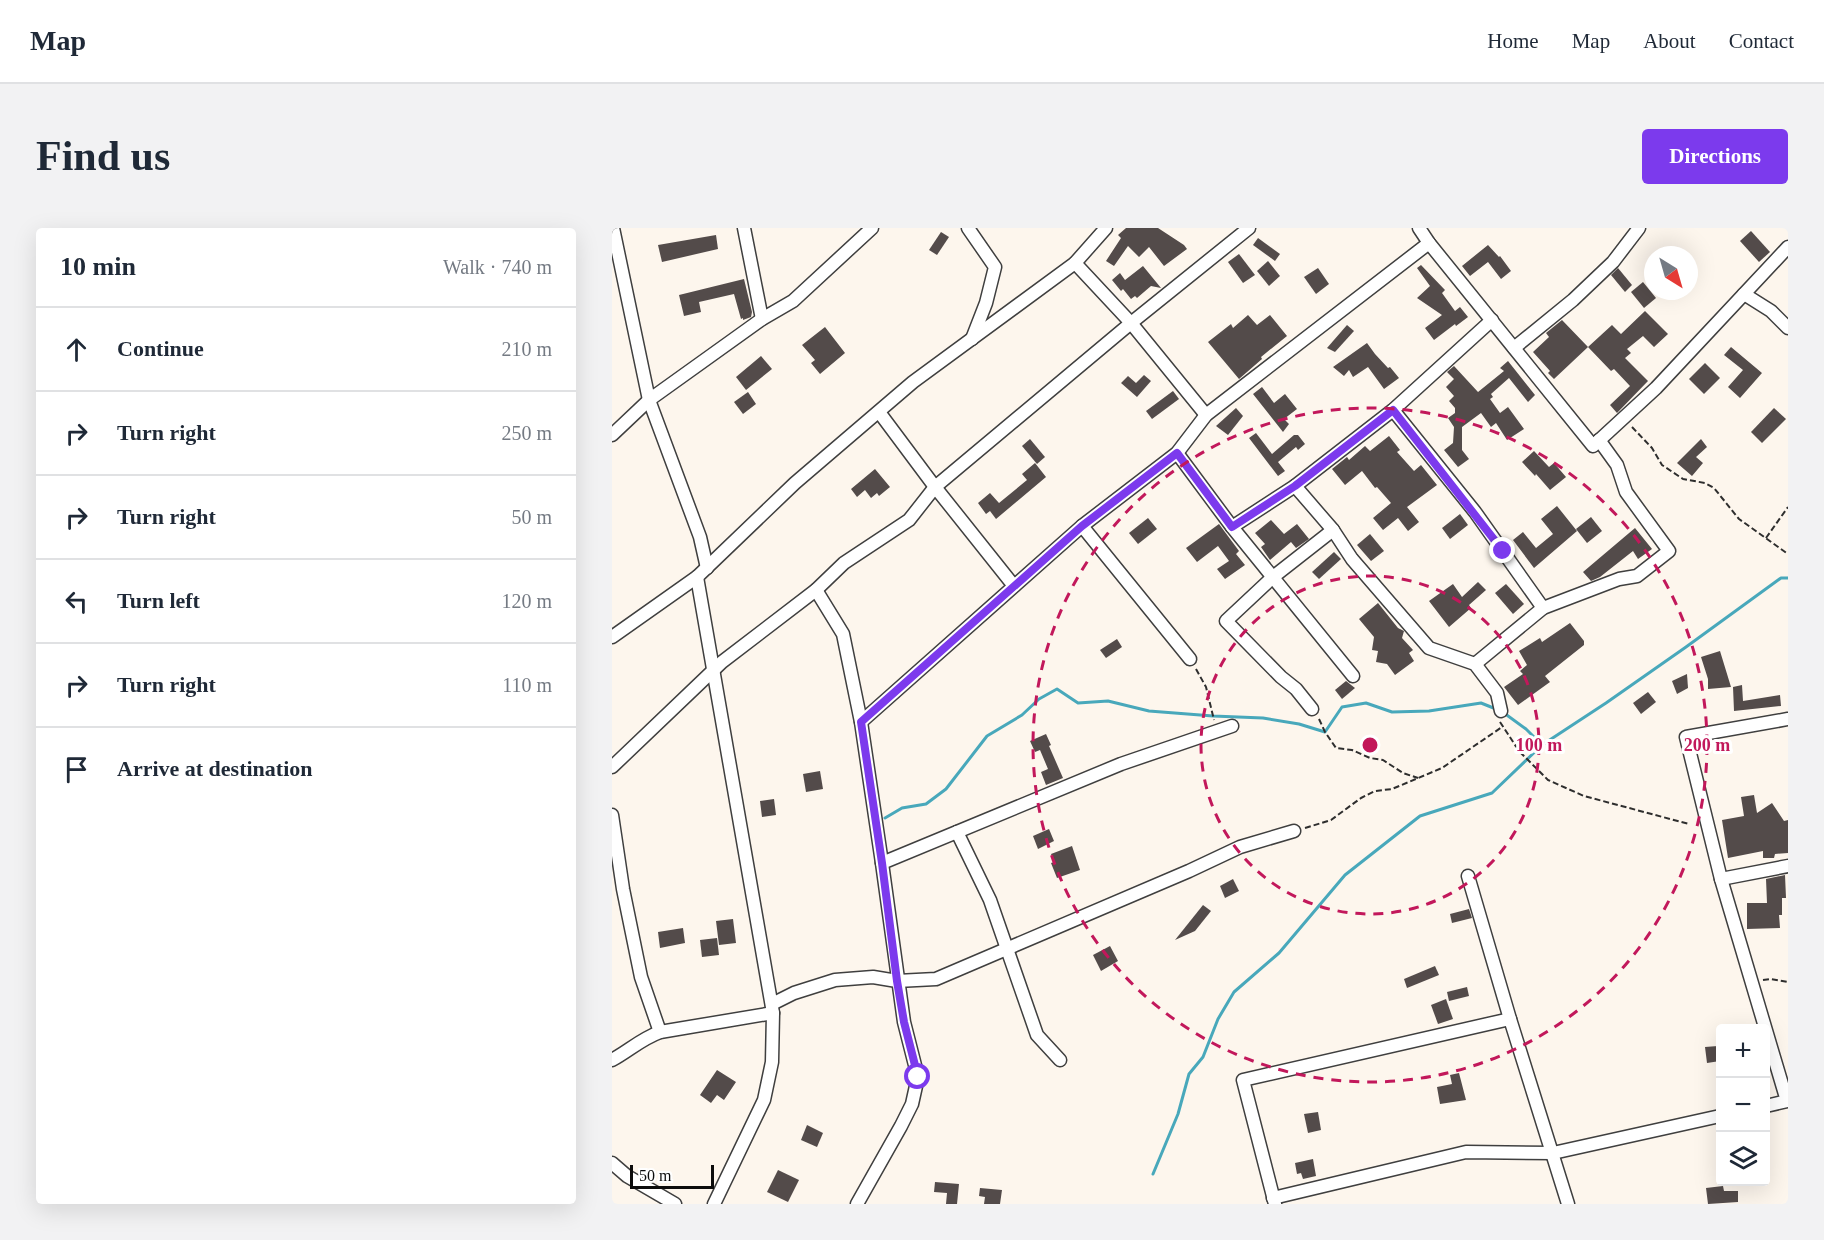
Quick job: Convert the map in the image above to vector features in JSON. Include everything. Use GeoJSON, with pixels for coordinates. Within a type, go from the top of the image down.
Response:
{"type":"FeatureCollection","features":[{"type":"Feature","properties":{"kind":"street"},"geometry":{"type":"LineString","coordinates":[[613,228],[615,256],[649,400],[700,537],[707,568]]}},
{"type":"Feature","properties":{"kind":"street"},"geometry":{"type":"LineString","coordinates":[[744,228],[762,318]]}},
{"type":"Feature","properties":{"kind":"street"},"geometry":{"type":"LineString","coordinates":[[612,435],[649,400],[762,318],[793,301],[872,228]]}},
{"type":"Feature","properties":{"kind":"street"},"geometry":{"type":"LineString","coordinates":[[968,228],[995,267],[986,303],[972,339]]}},
{"type":"Feature","properties":{"kind":"street"},"geometry":{"type":"LineString","coordinates":[[612,637],[697,577],[795,483],[913,382],[1075,263],[1106,228]]}},
{"type":"Feature","properties":{"kind":"street"},"geometry":{"type":"LineString","coordinates":[[612,767],[722,662],[816,590],[844,563],[909,520],[935,487],[1249,228]]}},
{"type":"Feature","properties":{"kind":"street"},"geometry":{"type":"LineString","coordinates":[[1419,228],[1593,446],[1656,388],[1788,248]]}},
{"type":"Feature","properties":{"kind":"street"},"geometry":{"type":"LineString","coordinates":[[1514,348],[1574,300],[1613,262],[1639,228]]}},
{"type":"Feature","properties":{"kind":"street"},"geometry":{"type":"LineString","coordinates":[[861,722],[1082,526],[1177,453],[1206,415],[1429,243]]}},
{"type":"Feature","properties":{"kind":"street"},"geometry":{"type":"LineString","coordinates":[[1075,263],[1131,323],[1206,415]]}},
{"type":"Feature","properties":{"kind":"street"},"geometry":{"type":"LineString","coordinates":[[1744,294],[1771,311],[1788,328]]}},
{"type":"Feature","properties":{"kind":"street"},"geometry":{"type":"LineString","coordinates":[[1232,527],[1295,486],[1393,410],[1492,320]]}},
{"type":"Feature","properties":{"kind":"street"},"geometry":{"type":"LineString","coordinates":[[1393,410],[1480,520],[1543,608]]}},
{"type":"Feature","properties":{"kind":"street"},"geometry":{"type":"LineString","coordinates":[[879,412],[1014,586]]}},
{"type":"Feature","properties":{"kind":"street"},"geometry":{"type":"LineString","coordinates":[[1475,663],[1543,608],[1618,579],[1637,576],[1669,551],[1626,492],[1617,465],[1599,440]]}},
{"type":"Feature","properties":{"kind":"street"},"geometry":{"type":"LineString","coordinates":[[1177,453],[1232,527],[1353,676]]}},
{"type":"Feature","properties":{"kind":"street"},"geometry":{"type":"LineString","coordinates":[[1295,486],[1333,530],[1352,559],[1429,648],[1475,663],[1497,693],[1501,711]]}},
{"type":"Feature","properties":{"kind":"street"},"geometry":{"type":"LineString","coordinates":[[1082,526],[1191,659]]}},
{"type":"Feature","properties":{"kind":"street"},"geometry":{"type":"LineString","coordinates":[[1312,709],[1296,689],[1281,677],[1226,621],[1273,577],[1333,530]]}},
{"type":"Feature","properties":{"kind":"street"},"geometry":{"type":"LineString","coordinates":[[697,577],[772,1009],[772,1062],[764,1100],[714,1204]]}},
{"type":"Feature","properties":{"kind":"street"},"geometry":{"type":"LineString","coordinates":[[816,590],[843,634],[861,722],[897,981],[904,1022],[918,1077],[912,1104],[902,1126],[857,1204]]}},
{"type":"Feature","properties":{"kind":"street"},"geometry":{"type":"LineString","coordinates":[[1770,1105],[1787,1101],[1721,879],[1686,737],[1788,719]]}},
{"type":"Feature","properties":{"kind":"street"},"geometry":{"type":"LineString","coordinates":[[882,863],[1121,764],[1232,726]]}},
{"type":"Feature","properties":{"kind":"street"},"geometry":{"type":"LineString","coordinates":[[612,815],[623,889],[641,977],[660,1032]]}},
{"type":"Feature","properties":{"kind":"street"},"geometry":{"type":"LineString","coordinates":[[612,1060],[628,1052],[644,1038],[660,1032],[772,1009],[794,993],[836,980],[873,977],[897,981],[936,979],[1190,871],[1240,847],[1294,831]]}},
{"type":"Feature","properties":{"kind":"street"},"geometry":{"type":"LineString","coordinates":[[957,832],[990,900],[1037,1035],[1060,1060]]}},
{"type":"Feature","properties":{"kind":"street"},"geometry":{"type":"LineString","coordinates":[[1721,879],[1788,866]]}},
{"type":"Feature","properties":{"kind":"street"},"geometry":{"type":"LineString","coordinates":[[1468,876],[1568,1204]]}},
{"type":"Feature","properties":{"kind":"street"},"geometry":{"type":"LineString","coordinates":[[1510,1018],[1243,1080],[1274,1201],[1466,1152],[1553,1153],[1716,1117]]}},
{"type":"Feature","properties":{"kind":"street"},"geometry":{"type":"LineString","coordinates":[[612,1163],[627,1176],[675,1204]]}},
{"type":"Feature","properties":{"kind":"path"},"geometry":{"type":"LineString","coordinates":[[1623,418],[1652,448],[1662,465],[1683,479],[1705,483],[1714,488],[1739,519],[1788,554]]}},
{"type":"Feature","properties":{"kind":"path"},"geometry":{"type":"LineString","coordinates":[[1766,538],[1788,507]]}},
{"type":"Feature","properties":{"kind":"path"},"geometry":{"type":"LineString","coordinates":[[1191,659],[1206,687],[1217,732]]}},
{"type":"Feature","properties":{"kind":"path"},"geometry":{"type":"LineString","coordinates":[[1312,709],[1336,748],[1352,750],[1370,758],[1383,760],[1393,768],[1418,778]]}},
{"type":"Feature","properties":{"kind":"path"},"geometry":{"type":"LineString","coordinates":[[1294,831],[1331,820],[1361,798],[1375,791],[1392,789],[1442,768],[1502,727],[1519,751],[1548,780],[1584,796],[1689,824]]}},
{"type":"Feature","properties":{"kind":"path"},"geometry":{"type":"LineString","coordinates":[[1752,981],[1788,982]]}},
{"type":"Feature","properties":{"kind":"building"},"geometry":{"type":"Polygon","coordinates":[[[1126,228],[1158,228],[1187,249],[1164,266],[1149,247],[1139,257],[1128,246],[1114,266],[1106,261],[1121,238],[1118,235],[1126,228]]]}},
{"type":"Feature","properties":{"kind":"building"},"geometry":{"type":"Polygon","coordinates":[[[1751,231],[1770,252],[1759,262],[1740,241],[1751,231]]]}},
{"type":"Feature","properties":{"kind":"building"},"geometry":{"type":"Polygon","coordinates":[[[941,232],[949,237],[937,255],[929,250],[941,232]]]}},
{"type":"Feature","properties":{"kind":"building"},"geometry":{"type":"Polygon","coordinates":[[[716,235],[718,249],[662,262],[658,245],[716,235]]]}},
{"type":"Feature","properties":{"kind":"building"},"geometry":{"type":"Polygon","coordinates":[[[1258,238],[1280,254],[1275,261],[1253,245],[1258,238]]]}},
{"type":"Feature","properties":{"kind":"building"},"geometry":{"type":"Polygon","coordinates":[[[1488,245],[1511,271],[1501,279],[1488,262],[1470,276],[1462,266],[1488,245]]]}},
{"type":"Feature","properties":{"kind":"building"},"geometry":{"type":"Polygon","coordinates":[[[1239,254],[1255,275],[1243,283],[1228,262],[1239,254]]]}},
{"type":"Feature","properties":{"kind":"building"},"geometry":{"type":"Polygon","coordinates":[[[1268,261],[1280,276],[1269,286],[1257,271],[1268,261]]]}},
{"type":"Feature","properties":{"kind":"building"},"geometry":{"type":"Polygon","coordinates":[[[1421,265],[1445,290],[1442,293],[1455,311],[1460,307],[1468,317],[1434,340],[1425,328],[1442,315],[1417,298],[1430,286],[1417,268],[1421,265]]]}},
{"type":"Feature","properties":{"kind":"building"},"geometry":{"type":"Polygon","coordinates":[[[1143,266],[1161,288],[1151,286],[1137,298],[1135,296],[1131,299],[1112,280],[1120,273],[1125,280],[1143,266]]]}},
{"type":"Feature","properties":{"kind":"building"},"geometry":{"type":"Polygon","coordinates":[[[1318,268],[1329,284],[1316,294],[1304,277],[1318,268]]]}},
{"type":"Feature","properties":{"kind":"building"},"geometry":{"type":"Polygon","coordinates":[[[1618,268],[1632,285],[1625,292],[1611,275],[1618,268]]]}},
{"type":"Feature","properties":{"kind":"building"},"geometry":{"type":"Polygon","coordinates":[[[744,279],[752,312],[751,317],[741,319],[734,294],[699,302],[701,312],[684,316],[679,295],[744,279]]]}},
{"type":"Feature","properties":{"kind":"building"},"geometry":{"type":"Polygon","coordinates":[[[1643,282],[1644,300],[1654,300],[1644,308],[1631,292],[1643,282]]]}},
{"type":"Feature","properties":{"kind":"building"},"geometry":{"type":"Polygon","coordinates":[[[1645,311],[1668,334],[1654,347],[1643,336],[1627,349],[1631,353],[1625,358],[1648,381],[1617,413],[1610,405],[1630,386],[1614,369],[1611,371],[1588,347],[1612,325],[1621,334],[1645,311]]]}},
{"type":"Feature","properties":{"kind":"building"},"geometry":{"type":"Polygon","coordinates":[[[1248,315],[1257,325],[1270,315],[1287,336],[1239,379],[1208,342],[1231,324],[1233,328],[1248,315]]]}},
{"type":"Feature","properties":{"kind":"building"},"geometry":{"type":"Polygon","coordinates":[[[1562,320],[1588,347],[1554,379],[1533,352],[1549,337],[1546,333],[1562,320]]]}},
{"type":"Feature","properties":{"kind":"building"},"geometry":{"type":"Polygon","coordinates":[[[1347,325],[1354,331],[1335,352],[1327,348],[1347,325]]]}},
{"type":"Feature","properties":{"kind":"building"},"geometry":{"type":"Polygon","coordinates":[[[825,327],[845,353],[820,374],[811,363],[815,360],[802,345],[825,327]]]}},
{"type":"Feature","properties":{"kind":"building"},"geometry":{"type":"Polygon","coordinates":[[[1367,343],[1399,378],[1384,389],[1368,367],[1353,377],[1349,370],[1344,376],[1333,367],[1367,343]]]}},
{"type":"Feature","properties":{"kind":"building"},"geometry":{"type":"Polygon","coordinates":[[[1731,347],[1762,373],[1740,398],[1728,387],[1743,370],[1724,355],[1731,347]]]}},
{"type":"Feature","properties":{"kind":"building"},"geometry":{"type":"Polygon","coordinates":[[[761,356],[772,369],[746,390],[736,377],[761,356]]]}},
{"type":"Feature","properties":{"kind":"building"},"geometry":{"type":"Polygon","coordinates":[[[1508,361],[1535,395],[1528,402],[1509,378],[1491,394],[1493,397],[1490,399],[1500,413],[1508,407],[1524,429],[1507,440],[1496,423],[1491,427],[1481,413],[1462,427],[1462,450],[1469,459],[1458,467],[1444,450],[1453,443],[1454,427],[1448,418],[1455,413],[1455,408],[1449,401],[1454,396],[1446,387],[1454,379],[1447,372],[1454,366],[1478,392],[1504,371],[1500,368],[1508,361]]]}},
{"type":"Feature","properties":{"kind":"building"},"geometry":{"type":"Polygon","coordinates":[[[1705,363],[1720,378],[1704,394],[1689,379],[1705,363]]]}},
{"type":"Feature","properties":{"kind":"building"},"geometry":{"type":"Polygon","coordinates":[[[1144,375],[1151,381],[1137,397],[1121,383],[1128,376],[1136,383],[1144,375]]]}},
{"type":"Feature","properties":{"kind":"building"},"geometry":{"type":"Polygon","coordinates":[[[1262,387],[1274,403],[1285,394],[1297,409],[1284,419],[1289,424],[1283,432],[1253,394],[1262,387]]]}},
{"type":"Feature","properties":{"kind":"building"},"geometry":{"type":"Polygon","coordinates":[[[1173,391],[1179,399],[1152,419],[1146,411],[1173,391]]]}},
{"type":"Feature","properties":{"kind":"building"},"geometry":{"type":"Polygon","coordinates":[[[748,392],[756,404],[743,414],[734,402],[748,392]]]}},
{"type":"Feature","properties":{"kind":"building"},"geometry":{"type":"Polygon","coordinates":[[[1236,408],[1243,416],[1228,435],[1216,426],[1236,408]]]}},
{"type":"Feature","properties":{"kind":"building"},"geometry":{"type":"Polygon","coordinates":[[[1774,408],[1786,419],[1762,443],[1751,432],[1774,408]]]}},
{"type":"Feature","properties":{"kind":"building"},"geometry":{"type":"Polygon","coordinates":[[[1256,433],[1272,454],[1294,435],[1298,435],[1305,444],[1298,450],[1296,447],[1278,462],[1285,471],[1278,476],[1249,438],[1256,433]]]}},
{"type":"Feature","properties":{"kind":"building"},"geometry":{"type":"Polygon","coordinates":[[[1389,436],[1400,450],[1397,452],[1414,471],[1421,465],[1437,485],[1407,507],[1419,522],[1408,531],[1398,518],[1383,530],[1373,518],[1391,503],[1362,471],[1345,485],[1332,469],[1347,457],[1349,460],[1365,446],[1370,451],[1389,436]]]}},
{"type":"Feature","properties":{"kind":"building"},"geometry":{"type":"Polygon","coordinates":[[[1030,439],[1045,457],[1037,464],[1022,446],[1030,439]]]}},
{"type":"Feature","properties":{"kind":"building"},"geometry":{"type":"Polygon","coordinates":[[[1701,439],[1707,447],[1696,457],[1703,463],[1692,476],[1677,463],[1701,439]]]}},
{"type":"Feature","properties":{"kind":"building"},"geometry":{"type":"Polygon","coordinates":[[[1534,451],[1549,467],[1554,463],[1566,477],[1550,490],[1522,462],[1534,451]]]}},
{"type":"Feature","properties":{"kind":"building"},"geometry":{"type":"Polygon","coordinates":[[[1035,463],[1046,477],[996,519],[990,511],[986,514],[978,503],[990,493],[999,503],[1027,480],[1022,474],[1035,463]]]}},
{"type":"Feature","properties":{"kind":"building"},"geometry":{"type":"Polygon","coordinates":[[[875,469],[890,487],[879,496],[877,493],[871,498],[865,490],[857,497],[851,489],[875,469]]]}},
{"type":"Feature","properties":{"kind":"building"},"geometry":{"type":"Polygon","coordinates":[[[1557,506],[1577,531],[1534,568],[1513,540],[1523,532],[1536,548],[1553,534],[1541,519],[1557,506]]]}},
{"type":"Feature","properties":{"kind":"building"},"geometry":{"type":"Polygon","coordinates":[[[1460,514],[1468,525],[1450,539],[1442,528],[1460,514]]]}},
{"type":"Feature","properties":{"kind":"building"},"geometry":{"type":"Polygon","coordinates":[[[1591,517],[1602,531],[1587,543],[1576,529],[1591,517]]]}},
{"type":"Feature","properties":{"kind":"building"},"geometry":{"type":"Polygon","coordinates":[[[1148,518],[1157,529],[1138,544],[1129,533],[1148,518]]]}},
{"type":"Feature","properties":{"kind":"building"},"geometry":{"type":"Polygon","coordinates":[[[1271,520],[1284,534],[1297,524],[1309,539],[1296,548],[1291,542],[1270,560],[1261,547],[1265,544],[1255,533],[1271,520]]]}},
{"type":"Feature","properties":{"kind":"building"},"geometry":{"type":"Polygon","coordinates":[[[1219,524],[1239,551],[1236,554],[1245,565],[1225,579],[1217,569],[1229,561],[1218,546],[1197,562],[1186,548],[1219,524]]]}},
{"type":"Feature","properties":{"kind":"building"},"geometry":{"type":"Polygon","coordinates":[[[1635,528],[1652,549],[1638,559],[1633,551],[1600,577],[1591,581],[1583,572],[1635,528]]]}},
{"type":"Feature","properties":{"kind":"building"},"geometry":{"type":"Polygon","coordinates":[[[1370,534],[1384,551],[1371,561],[1357,545],[1370,534]]]}},
{"type":"Feature","properties":{"kind":"building"},"geometry":{"type":"Polygon","coordinates":[[[1334,552],[1341,559],[1319,579],[1312,572],[1334,552]]]}},
{"type":"Feature","properties":{"kind":"building"},"geometry":{"type":"Polygon","coordinates":[[[1478,582],[1486,590],[1469,605],[1471,608],[1449,627],[1429,601],[1453,584],[1462,597],[1478,582]]]}},
{"type":"Feature","properties":{"kind":"building"},"geometry":{"type":"Polygon","coordinates":[[[1506,584],[1524,604],[1513,614],[1495,593],[1506,584]]]}},
{"type":"Feature","properties":{"kind":"building"},"geometry":{"type":"Polygon","coordinates":[[[1378,603],[1398,628],[1404,631],[1402,638],[1413,650],[1409,653],[1414,661],[1395,675],[1387,664],[1376,662],[1378,651],[1372,650],[1374,637],[1359,619],[1378,603]]]}},
{"type":"Feature","properties":{"kind":"building"},"geometry":{"type":"Polygon","coordinates":[[[1570,623],[1584,641],[1584,645],[1545,676],[1550,682],[1518,705],[1504,687],[1523,674],[1520,671],[1527,665],[1519,651],[1540,638],[1542,642],[1570,623]]]}},
{"type":"Feature","properties":{"kind":"building"},"geometry":{"type":"Polygon","coordinates":[[[1117,639],[1122,647],[1106,658],[1100,650],[1117,639]]]}},
{"type":"Feature","properties":{"kind":"building"},"geometry":{"type":"Polygon","coordinates":[[[1720,651],[1731,687],[1708,689],[1708,679],[1701,657],[1720,651]]]}},
{"type":"Feature","properties":{"kind":"building"},"geometry":{"type":"Polygon","coordinates":[[[1687,674],[1688,688],[1677,694],[1672,681],[1687,674]]]}},
{"type":"Feature","properties":{"kind":"building"},"geometry":{"type":"Polygon","coordinates":[[[1346,681],[1355,688],[1342,699],[1335,690],[1346,681]]]}},
{"type":"Feature","properties":{"kind":"building"},"geometry":{"type":"Polygon","coordinates":[[[1742,685],[1743,701],[1780,695],[1781,706],[1734,711],[1733,687],[1742,685]]]}},
{"type":"Feature","properties":{"kind":"building"},"geometry":{"type":"Polygon","coordinates":[[[1648,692],[1656,702],[1641,714],[1633,703],[1648,692]]]}},
{"type":"Feature","properties":{"kind":"building"},"geometry":{"type":"Polygon","coordinates":[[[1046,734],[1063,778],[1046,785],[1041,772],[1048,769],[1040,750],[1035,752],[1030,741],[1046,734]]]}},
{"type":"Feature","properties":{"kind":"building"},"geometry":{"type":"Polygon","coordinates":[[[820,771],[823,789],[806,792],[803,774],[820,771]]]}},
{"type":"Feature","properties":{"kind":"building"},"geometry":{"type":"Polygon","coordinates":[[[1754,795],[1757,813],[1772,803],[1784,821],[1788,820],[1788,853],[1775,854],[1774,858],[1763,858],[1763,851],[1728,858],[1722,820],[1744,816],[1741,797],[1754,795]]]}},
{"type":"Feature","properties":{"kind":"building"},"geometry":{"type":"Polygon","coordinates":[[[774,799],[776,815],[762,817],[760,801],[774,799]]]}},
{"type":"Feature","properties":{"kind":"building"},"geometry":{"type":"Polygon","coordinates":[[[1049,829],[1054,841],[1038,849],[1033,836],[1049,829]]]}},
{"type":"Feature","properties":{"kind":"building"},"geometry":{"type":"Polygon","coordinates":[[[1072,846],[1080,870],[1057,878],[1051,863],[1054,862],[1051,854],[1072,846]]]}},
{"type":"Feature","properties":{"kind":"building"},"geometry":{"type":"Polygon","coordinates":[[[1785,875],[1786,898],[1782,898],[1782,915],[1779,915],[1780,928],[1747,929],[1747,903],[1767,903],[1766,879],[1785,875]]]}},
{"type":"Feature","properties":{"kind":"building"},"geometry":{"type":"Polygon","coordinates":[[[1233,879],[1239,891],[1225,898],[1220,886],[1233,879]]]}},
{"type":"Feature","properties":{"kind":"building"},"geometry":{"type":"Polygon","coordinates":[[[1203,905],[1211,911],[1195,931],[1175,940],[1203,905]]]}},
{"type":"Feature","properties":{"kind":"building"},"geometry":{"type":"Polygon","coordinates":[[[1469,909],[1472,918],[1452,923],[1450,914],[1469,909]]]}},
{"type":"Feature","properties":{"kind":"building"},"geometry":{"type":"Polygon","coordinates":[[[733,919],[736,943],[719,945],[716,921],[733,919]]]}},
{"type":"Feature","properties":{"kind":"building"},"geometry":{"type":"Polygon","coordinates":[[[683,928],[685,943],[660,948],[658,932],[683,928]]]}},
{"type":"Feature","properties":{"kind":"building"},"geometry":{"type":"Polygon","coordinates":[[[717,938],[719,955],[702,957],[700,940],[717,938]]]}},
{"type":"Feature","properties":{"kind":"building"},"geometry":{"type":"Polygon","coordinates":[[[1110,946],[1118,961],[1101,971],[1093,955],[1110,946]]]}},
{"type":"Feature","properties":{"kind":"building"},"geometry":{"type":"Polygon","coordinates":[[[1435,966],[1439,975],[1407,988],[1404,979],[1435,966]]]}},
{"type":"Feature","properties":{"kind":"building"},"geometry":{"type":"Polygon","coordinates":[[[1467,987],[1469,996],[1449,1001],[1447,992],[1467,987]]]}},
{"type":"Feature","properties":{"kind":"building"},"geometry":{"type":"Polygon","coordinates":[[[1446,999],[1453,1019],[1438,1024],[1431,1005],[1446,999]]]}},
{"type":"Feature","properties":{"kind":"building"},"geometry":{"type":"Polygon","coordinates":[[[1716,1046],[1716,1062],[1707,1063],[1705,1047],[1716,1046]]]}},
{"type":"Feature","properties":{"kind":"building"},"geometry":{"type":"Polygon","coordinates":[[[717,1070],[736,1082],[724,1100],[717,1095],[711,1103],[700,1095],[717,1070]]]}},
{"type":"Feature","properties":{"kind":"building"},"geometry":{"type":"Polygon","coordinates":[[[1459,1073],[1466,1100],[1440,1104],[1437,1087],[1452,1084],[1450,1075],[1459,1073]]]}},
{"type":"Feature","properties":{"kind":"building"},"geometry":{"type":"Polygon","coordinates":[[[1318,1112],[1321,1130],[1308,1133],[1304,1114],[1318,1112]]]}},
{"type":"Feature","properties":{"kind":"building"},"geometry":{"type":"Polygon","coordinates":[[[807,1125],[823,1133],[817,1147],[801,1140],[807,1125]]]}},
{"type":"Feature","properties":{"kind":"building"},"geometry":{"type":"Polygon","coordinates":[[[1313,1159],[1316,1176],[1303,1179],[1301,1173],[1297,1174],[1295,1163],[1313,1159]]]}},
{"type":"Feature","properties":{"kind":"building"},"geometry":{"type":"Polygon","coordinates":[[[778,1170],[799,1180],[788,1202],[767,1192],[778,1170]]]}},
{"type":"Feature","properties":{"kind":"building"},"geometry":{"type":"Polygon","coordinates":[[[935,1182],[959,1184],[957,1204],[946,1204],[947,1193],[934,1192],[935,1182]]]}},
{"type":"Feature","properties":{"kind":"building"},"geometry":{"type":"Polygon","coordinates":[[[1723,1186],[1724,1191],[1738,1191],[1738,1202],[1708,1204],[1706,1188],[1723,1186]]]}},
{"type":"Feature","properties":{"kind":"building"},"geometry":{"type":"Polygon","coordinates":[[[980,1188],[1002,1190],[1000,1204],[984,1204],[985,1197],[979,1196],[980,1188]]]}},
{"type":"Feature","properties":{"kind":"waterway"},"geometry":{"type":"LineString","coordinates":[[1153,1174],[1178,1114],[1189,1074],[1203,1057],[1218,1019],[1234,992],[1279,953],[1345,875],[1420,816],[1492,793],[1542,745],[1606,703],[1781,578],[1788,578]]}},
{"type":"Feature","properties":{"kind":"waterway"},"geometry":{"type":"LineString","coordinates":[[885,818],[902,808],[926,804],[946,789],[987,736],[1022,715],[1039,699],[1057,689],[1078,703],[1108,701],[1149,711],[1263,718],[1299,724],[1325,732],[1342,707],[1366,703],[1392,712],[1429,711],[1481,703],[1496,709]]}},
{"type":"Feature","properties":{"kind":"waterway"},"geometry":{"type":"LineString","coordinates":[[1504,713],[1526,729],[1542,745]]}},
{"type":"Feature","properties":{"kind":"route"},"geometry":{"type":"LineString","coordinates":[[918,1077],[904,1022],[897,981],[861,722],[1082,526],[1177,453],[1232,527],[1295,486],[1393,410],[1503,551]]}}]}
